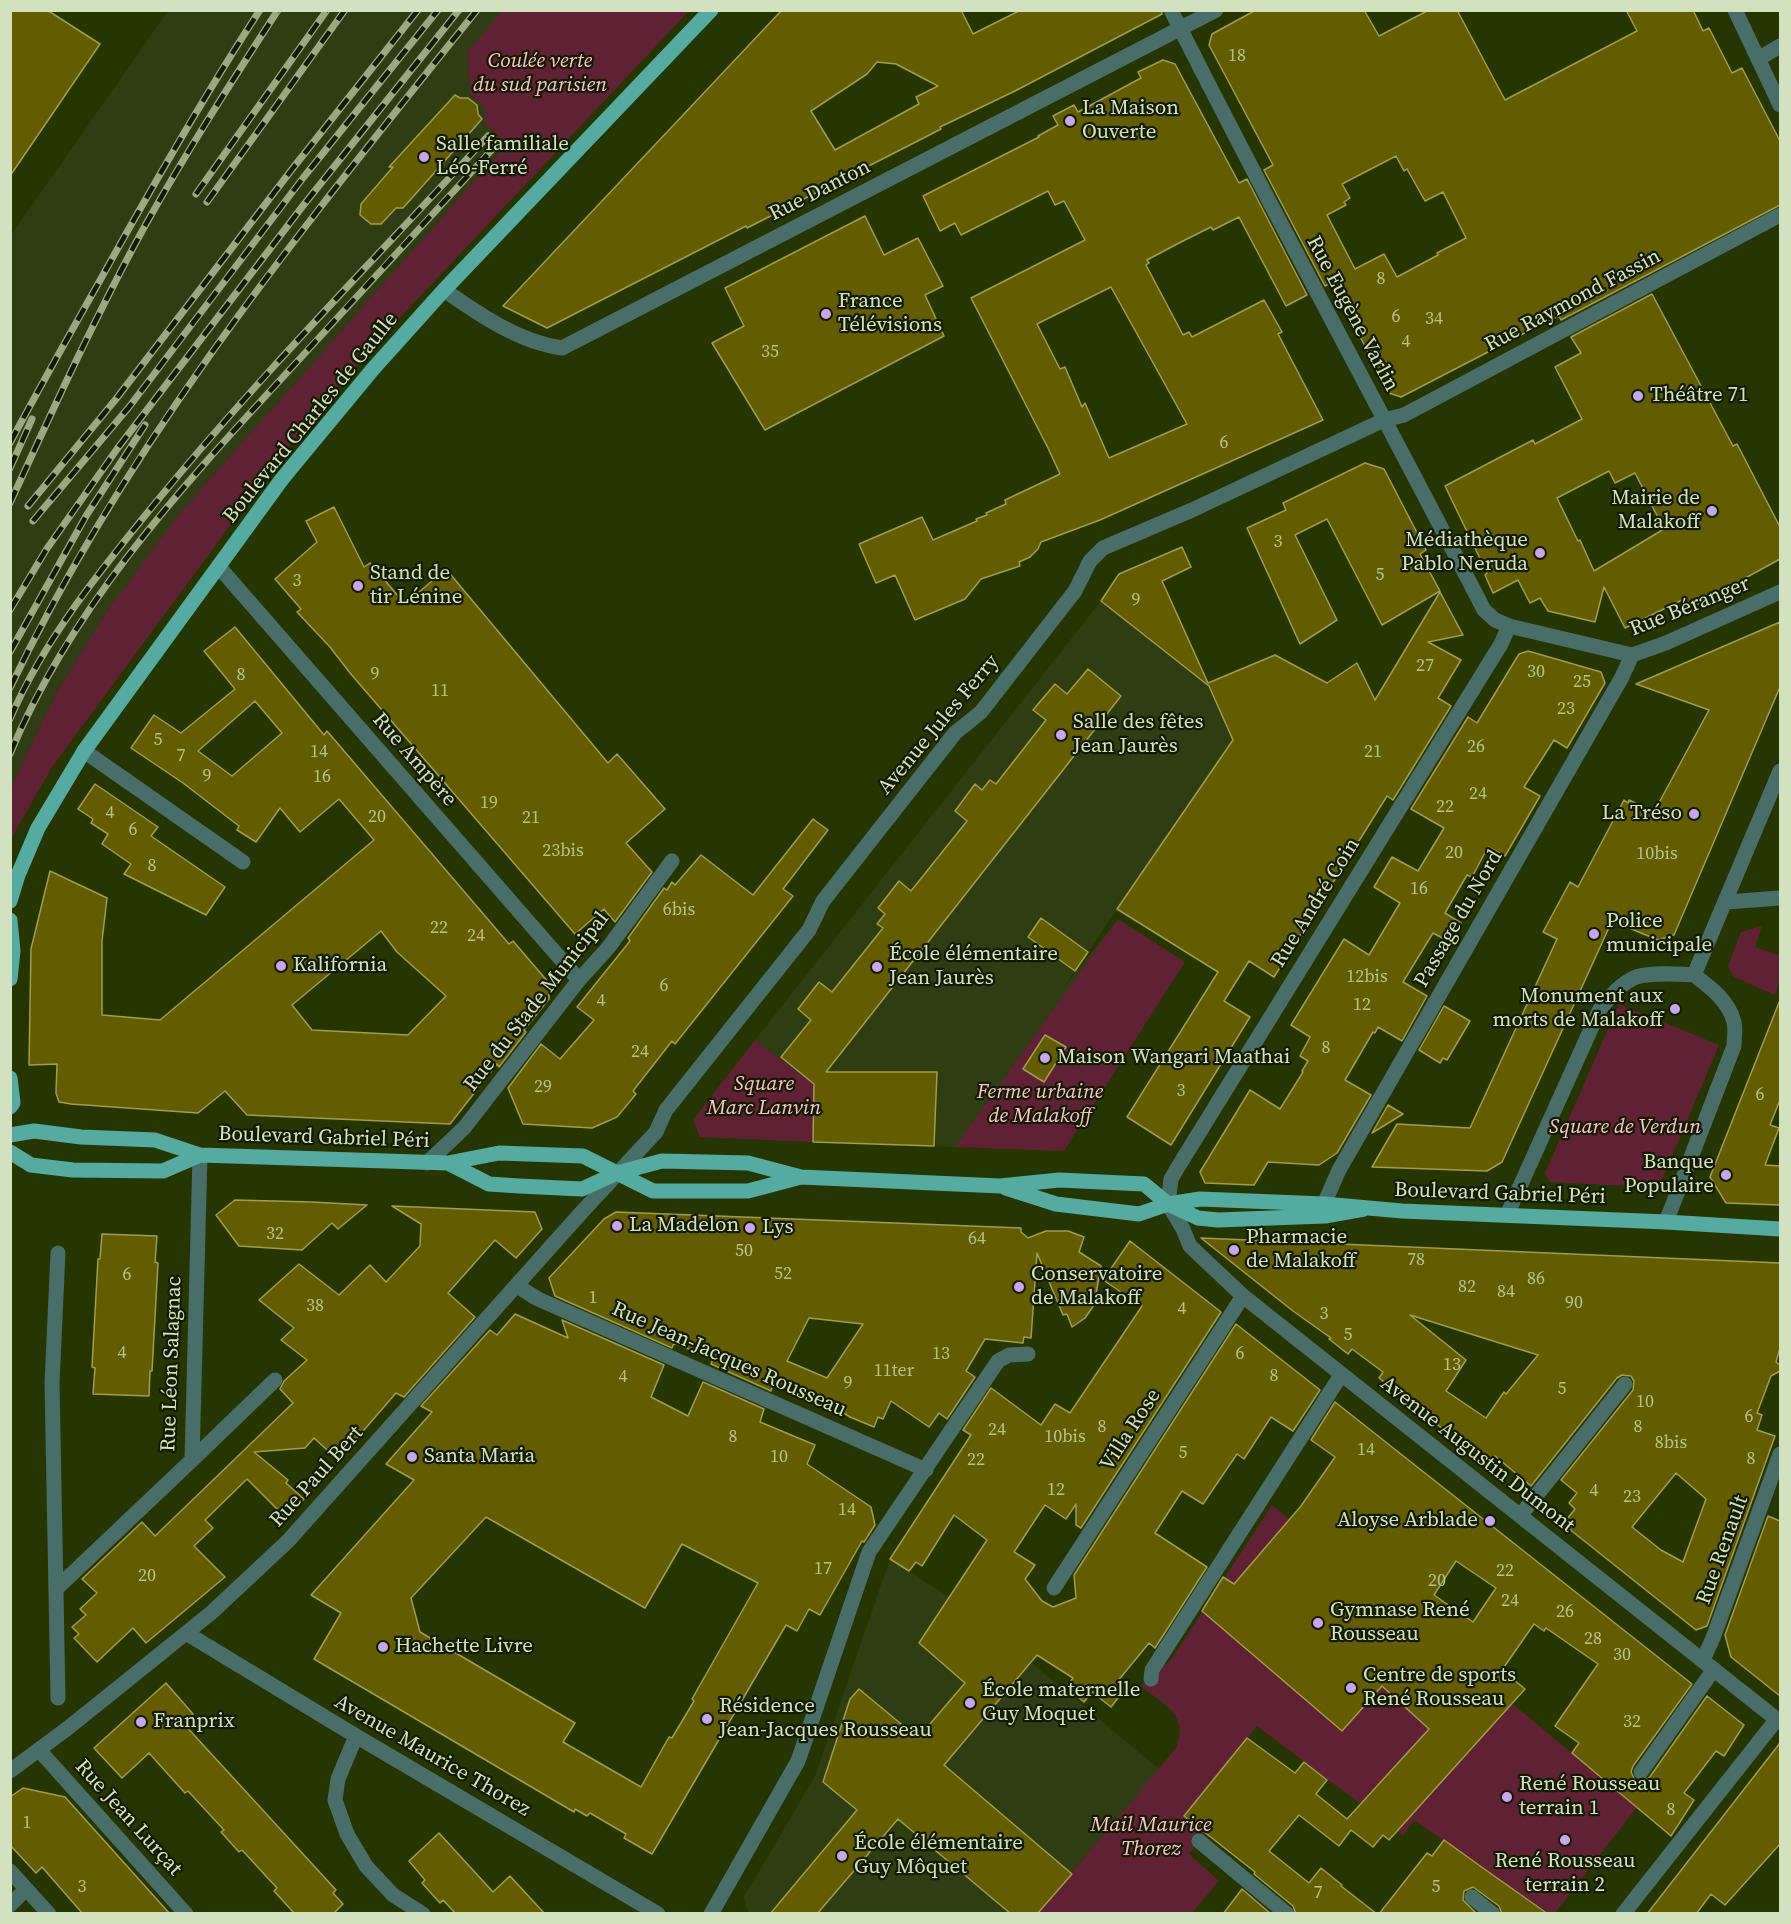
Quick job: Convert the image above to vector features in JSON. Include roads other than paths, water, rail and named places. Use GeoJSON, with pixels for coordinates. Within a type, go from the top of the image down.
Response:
{"type":"FeatureCollection","features":[{"type":"Feature","properties":{"kind":"main road","name":"Boulevard Charles de Gaulle"},"geometry":{"type":"LineString","coordinates":[[10,901],[18,875],[38,828],[84,751],[282,479],[373,369],[444,290],[711,10]]}},
{"type":"Feature","properties":{"kind":"main road"},"geometry":{"type":"LineString","coordinates":[[10,920],[13,951],[10,978]]}},
{"type":"Feature","properties":{"kind":"main road"},"geometry":{"type":"LineString","coordinates":[[10,1078],[13,1103],[10,1107]]}},
{"type":"Feature","properties":{"kind":"main road","name":"Boulevard Gabriel Péri"},"geometry":{"type":"LineString","coordinates":[[10,1135],[34,1131],[81,1137],[155,1140],[200,1155],[428,1163],[448,1163],[499,1153],[583,1156],[653,1191],[748,1191],[801,1177]]}},
{"type":"Feature","properties":{"kind":"main road","name":"Boulevard Gabriel Péri"},"geometry":{"type":"LineString","coordinates":[[10,1152],[31,1165],[73,1170],[163,1171],[200,1155]]}},
{"type":"Feature","properties":{"kind":"main road","name":"Boulevard Gabriel Péri"},"geometry":{"type":"LineString","coordinates":[[448,1163],[489,1184],[519,1186],[582,1189],[617,1173],[662,1161],[748,1163],[801,1177],[1000,1186],[1056,1204],[1139,1214],[1168,1204],[1200,1199],[1780,1229]]}},
{"type":"Feature","properties":{"kind":"main road"},"geometry":{"type":"LineString","coordinates":[[1000,1186],[1059,1180],[1144,1184],[1168,1204],[1197,1218],[1232,1220],[1325,1216],[1364,1209]]}},
{"type":"Feature","properties":{"kind":"street","name":"Rue Eugène Varlin"},"geometry":{"type":"LineString","coordinates":[[1171,10],[1294,253],[1484,610],[1495,620],[1509,626]]}},
{"type":"Feature","properties":{"kind":"street","name":"Rue Danton"},"geometry":{"type":"LineString","coordinates":[[444,290],[492,321],[542,345],[562,348],[1216,10]]}},
{"type":"Feature","properties":{"kind":"street"},"geometry":{"type":"LineString","coordinates":[[1735,10],[1780,105]]}},
{"type":"Feature","properties":{"kind":"street"},"geometry":{"type":"LineString","coordinates":[[1758,59],[1780,46]]}},
{"type":"Feature","properties":{"kind":"street","name":"Rue Raymond Fassin"},"geometry":{"type":"LineString","coordinates":[[1384,420],[1404,415],[1780,215]]}},
{"type":"Feature","properties":{"kind":"street","name":"Avenue Jules Ferry"},"geometry":{"type":"LineString","coordinates":[[617,1173],[656,1132],[666,1110],[810,930],[824,901],[955,733],[988,704],[1075,591],[1090,561],[1103,548],[1192,510],[1384,420]]}},
{"type":"Feature","properties":{"kind":"street","name":"Rue Ampère"},"geometry":{"type":"LineString","coordinates":[[219,567],[579,980]]}},
{"type":"Feature","properties":{"kind":"street","name":"Rue Béranger"},"geometry":{"type":"LineString","coordinates":[[1509,626],[1632,655],[1666,643],[1780,592]]}},
{"type":"Feature","properties":{"kind":"street","name":"Rue André Coin"},"geometry":{"type":"LineString","coordinates":[[1168,1204],[1171,1179],[1178,1167],[1501,644],[1509,626]]}},
{"type":"Feature","properties":{"kind":"street","name":"Passage du Nord"},"geometry":{"type":"LineString","coordinates":[[1324,1204],[1339,1170],[1617,686],[1632,655]]}},
{"type":"Feature","properties":{"kind":"street"},"geometry":{"type":"LineString","coordinates":[[84,751],[243,862]]}},
{"type":"Feature","properties":{"kind":"street"},"geometry":{"type":"LineString","coordinates":[[1694,975],[1780,771]]}},
{"type":"Feature","properties":{"kind":"street","name":"Rue du Stade Municipal"},"geometry":{"type":"LineString","coordinates":[[428,1163],[464,1128],[579,980],[608,948],[672,861]]}},
{"type":"Feature","properties":{"kind":"street"},"geometry":{"type":"LineString","coordinates":[[1726,902],[1780,898]]}},
{"type":"Feature","properties":{"kind":"street"},"geometry":{"type":"LineString","coordinates":[[1507,1215],[1600,1008],[1617,990],[1636,977],[1672,973],[1694,975],[1711,987],[1724,1001],[1734,1022],[1734,1046],[1666,1222]]}},
{"type":"Feature","properties":{"kind":"street","name":"Rue Léon Salagnac"},"geometry":{"type":"LineString","coordinates":[[57,1589],[192,1460],[200,1155]]}},
{"type":"Feature","properties":{"kind":"street","name":"Rue Paul Bert"},"geometry":{"type":"LineString","coordinates":[[10,1771],[211,1613],[288,1541],[617,1173]]}},
{"type":"Feature","properties":{"kind":"street","name":"Avenue Augustin Dumont"},"geometry":{"type":"LineString","coordinates":[[1168,1204],[1191,1246],[1243,1296],[1779,1720]]}},
{"type":"Feature","properties":{"kind":"street"},"geometry":{"type":"LineString","coordinates":[[58,1253],[52,1383],[58,1698]]}},
{"type":"Feature","properties":{"kind":"street","name":"Rue Jean-Jacques Rousseau"},"geometry":{"type":"LineString","coordinates":[[517,1286],[549,1303],[926,1470]]}},
{"type":"Feature","properties":{"kind":"street","name":"Villa Rose"},"geometry":{"type":"LineString","coordinates":[[1054,1588],[1243,1296]]}},
{"type":"Feature","properties":{"kind":"street"},"geometry":{"type":"LineString","coordinates":[[711,1914],[798,1761],[869,1552],[998,1361],[1009,1355],[1028,1354]]}},
{"type":"Feature","properties":{"kind":"street"},"geometry":{"type":"LineString","coordinates":[[1151,1679],[1152,1670],[1341,1375]]}},
{"type":"Feature","properties":{"kind":"street"},"geometry":{"type":"LineString","coordinates":[[192,1460],[275,1380]]}},
{"type":"Feature","properties":{"kind":"street"},"geometry":{"type":"LineString","coordinates":[[1520,1516],[1625,1384]]}},
{"type":"Feature","properties":{"kind":"street","name":"Rue Renault"},"geometry":{"type":"LineString","coordinates":[[1641,1772],[1709,1665],[1713,1638],[1780,1454]]}},
{"type":"Feature","properties":{"kind":"street","name":"Avenue Maurice Thorez"},"geometry":{"type":"LineString","coordinates":[[186,1633],[658,1914]]}},
{"type":"Feature","properties":{"kind":"street"},"geometry":{"type":"LineString","coordinates":[[1623,1914],[1779,1720]]}},
{"type":"Feature","properties":{"kind":"street"},"geometry":{"type":"LineString","coordinates":[[356,1736],[338,1779],[335,1800],[347,1834],[366,1866],[386,1888],[423,1914]]}},
{"type":"Feature","properties":{"kind":"street","name":"Rue Jean Lurçat"},"geometry":{"type":"LineString","coordinates":[[39,1750],[186,1914]]}},
{"type":"Feature","properties":{"kind":"street"},"geometry":{"type":"LineString","coordinates":[[1199,1841],[1287,1914]]}},
{"type":"Feature","properties":{"kind":"street"},"geometry":{"type":"LineString","coordinates":[[10,1871],[49,1914]]}},
{"type":"Feature","properties":{"kind":"street"},"geometry":{"type":"LineString","coordinates":[[10,1905],[26,1889]]}},
{"type":"Feature","properties":{"kind":"street"},"geometry":{"type":"LineString","coordinates":[[1472,1897],[1493,1914]]}},
{"type":"Feature","properties":{"kind":"railway"},"geometry":{"type":"LineString","coordinates":[[10,443],[169,158],[260,10]]}},
{"type":"Feature","properties":{"kind":"railway"},"geometry":{"type":"LineString","coordinates":[[10,503],[92,327],[146,224],[278,10]]}},
{"type":"Feature","properties":{"kind":"railway"},"geometry":{"type":"LineString","coordinates":[[196,194],[327,10]]}},
{"type":"Feature","properties":{"kind":"railway"},"geometry":{"type":"LineString","coordinates":[[207,202],[345,10]]}},
{"type":"Feature","properties":{"kind":"railway"},"geometry":{"type":"LineString","coordinates":[[28,506],[116,399],[293,168],[418,10]]}},
{"type":"Feature","properties":{"kind":"railway"},"geometry":{"type":"LineString","coordinates":[[33,521],[129,407],[303,178],[438,10]]}},
{"type":"Feature","properties":{"kind":"railway"},"geometry":{"type":"LineString","coordinates":[[10,610],[46,550],[117,449],[302,207],[459,10]]}},
{"type":"Feature","properties":{"kind":"railway"},"geometry":{"type":"LineString","coordinates":[[10,688],[57,596],[109,507],[165,420],[285,253],[477,10]]}},
{"type":"Feature","properties":{"kind":"railway"},"geometry":{"type":"LineString","coordinates":[[10,719],[24,689],[57,632],[157,501],[237,407],[488,136]]}},
{"type":"Feature","properties":{"kind":"railway"},"geometry":{"type":"LineString","coordinates":[[10,754],[63,650],[95,601],[166,508],[499,142]]}},
{"type":"Feature","properties":{"kind":"railway"},"geometry":{"type":"LineString","coordinates":[[10,468],[32,419]]}},
{"type":"Feature","properties":{"kind":"railway"},"geometry":{"type":"LineString","coordinates":[[10,652],[86,516],[145,425]]}},
{"type":"Feature","properties":{"kind":"place","name":"La Maison Ouverte"},"geometry":{"type":"Point","coordinates":[1070,121]}},
{"type":"Feature","properties":{"kind":"place","name":"Salle familiale Léo-Ferré"},"geometry":{"type":"Point","coordinates":[424,157]}},
{"type":"Feature","properties":{"kind":"place","name":"France Télévisions"},"geometry":{"type":"Point","coordinates":[826,314]}},
{"type":"Feature","properties":{"kind":"place","name":"Théâtre 71"},"geometry":{"type":"Point","coordinates":[1638,396]}},
{"type":"Feature","properties":{"kind":"place","name":"Mairie de Malakoff"},"geometry":{"type":"Point","coordinates":[1712,511]}},
{"type":"Feature","properties":{"kind":"place","name":"Médiathèque Pablo Neruda"},"geometry":{"type":"Point","coordinates":[1540,553]}},
{"type":"Feature","properties":{"kind":"place","name":"Stand de tir Lénine"},"geometry":{"type":"Point","coordinates":[358,586]}},
{"type":"Feature","properties":{"kind":"place","name":"Salle des fêtes Jean Jaurès"},"geometry":{"type":"Point","coordinates":[1061,735]}},
{"type":"Feature","properties":{"kind":"place","name":"La Tréso"},"geometry":{"type":"Point","coordinates":[1694,814]}},
{"type":"Feature","properties":{"kind":"place","name":"Police municipale"},"geometry":{"type":"Point","coordinates":[1594,934]}},
{"type":"Feature","properties":{"kind":"place","name":"Kalifornia"},"geometry":{"type":"Point","coordinates":[281,966]}},
{"type":"Feature","properties":{"kind":"place","name":"École élémentaire Jean Jaurès"},"geometry":{"type":"Point","coordinates":[877,967]}},
{"type":"Feature","properties":{"kind":"place","name":"Monument aux morts de Malakoff"},"geometry":{"type":"Point","coordinates":[1675,1009]}},
{"type":"Feature","properties":{"kind":"place","name":"Maison Wangari Maathai"},"geometry":{"type":"Point","coordinates":[1045,1058]}},
{"type":"Feature","properties":{"kind":"place","name":"Banque Populaire"},"geometry":{"type":"Point","coordinates":[1726,1175]}},
{"type":"Feature","properties":{"kind":"place","name":"La Madelon"},"geometry":{"type":"Point","coordinates":[617,1226]}},
{"type":"Feature","properties":{"kind":"place","name":"Lys"},"geometry":{"type":"Point","coordinates":[750,1228]}},
{"type":"Feature","properties":{"kind":"place","name":"Pharmacie de Malakoff"},"geometry":{"type":"Point","coordinates":[1234,1250]}},
{"type":"Feature","properties":{"kind":"place","name":"Conservatoire de Malakoff"},"geometry":{"type":"Point","coordinates":[1019,1287]}},
{"type":"Feature","properties":{"kind":"place","name":"Santa Maria"},"geometry":{"type":"Point","coordinates":[412,1457]}},
{"type":"Feature","properties":{"kind":"place","name":"Aloyse Arblade"},"geometry":{"type":"Point","coordinates":[1490,1521]}},
{"type":"Feature","properties":{"kind":"place","name":"Gymnase René Rousseau"},"geometry":{"type":"Point","coordinates":[1318,1623]}},
{"type":"Feature","properties":{"kind":"place","name":"Hachette Livre"},"geometry":{"type":"Point","coordinates":[383,1647]}},
{"type":"Feature","properties":{"kind":"place","name":"Centre de sports René Rousseau"},"geometry":{"type":"Point","coordinates":[1351,1688]}},
{"type":"Feature","properties":{"kind":"place","name":"École maternelle Guy Moquet"},"geometry":{"type":"Point","coordinates":[970,1703]}},
{"type":"Feature","properties":{"kind":"place","name":"Résidence Jean-Jacques Rousseau"},"geometry":{"type":"Point","coordinates":[707,1719]}},
{"type":"Feature","properties":{"kind":"place","name":"Franprix"},"geometry":{"type":"Point","coordinates":[141,1722]}},
{"type":"Feature","properties":{"kind":"place","name":"René Rousseau terrain 1"},"geometry":{"type":"Point","coordinates":[1507,1797]}},
{"type":"Feature","properties":{"kind":"place","name":"René Rousseau terrain 2"},"geometry":{"type":"Point","coordinates":[1565,1840]}},
{"type":"Feature","properties":{"kind":"place","name":"École élémentaire Guy Môquet"},"geometry":{"type":"Point","coordinates":[842,1856]}},
{"type":"Feature","properties":{"kind":"park label","name":"Coulée verte du sud parisien"},"geometry":{"type":"Point","coordinates":[540,74]}},
{"type":"Feature","properties":{"kind":"park label","name":"Square Marc Lanvin"},"geometry":{"type":"Point","coordinates":[764,1097]}},
{"type":"Feature","properties":{"kind":"park label","name":"Ferme urbaine de Malakoff"},"geometry":{"type":"Point","coordinates":[1040,1105]}},
{"type":"Feature","properties":{"kind":"park label","name":"Square de Verdun"},"geometry":{"type":"Point","coordinates":[1625,1128]}},
{"type":"Feature","properties":{"kind":"park label","name":"Mail Maurice Thorez"},"geometry":{"type":"Point","coordinates":[1151,1838]}}]}
